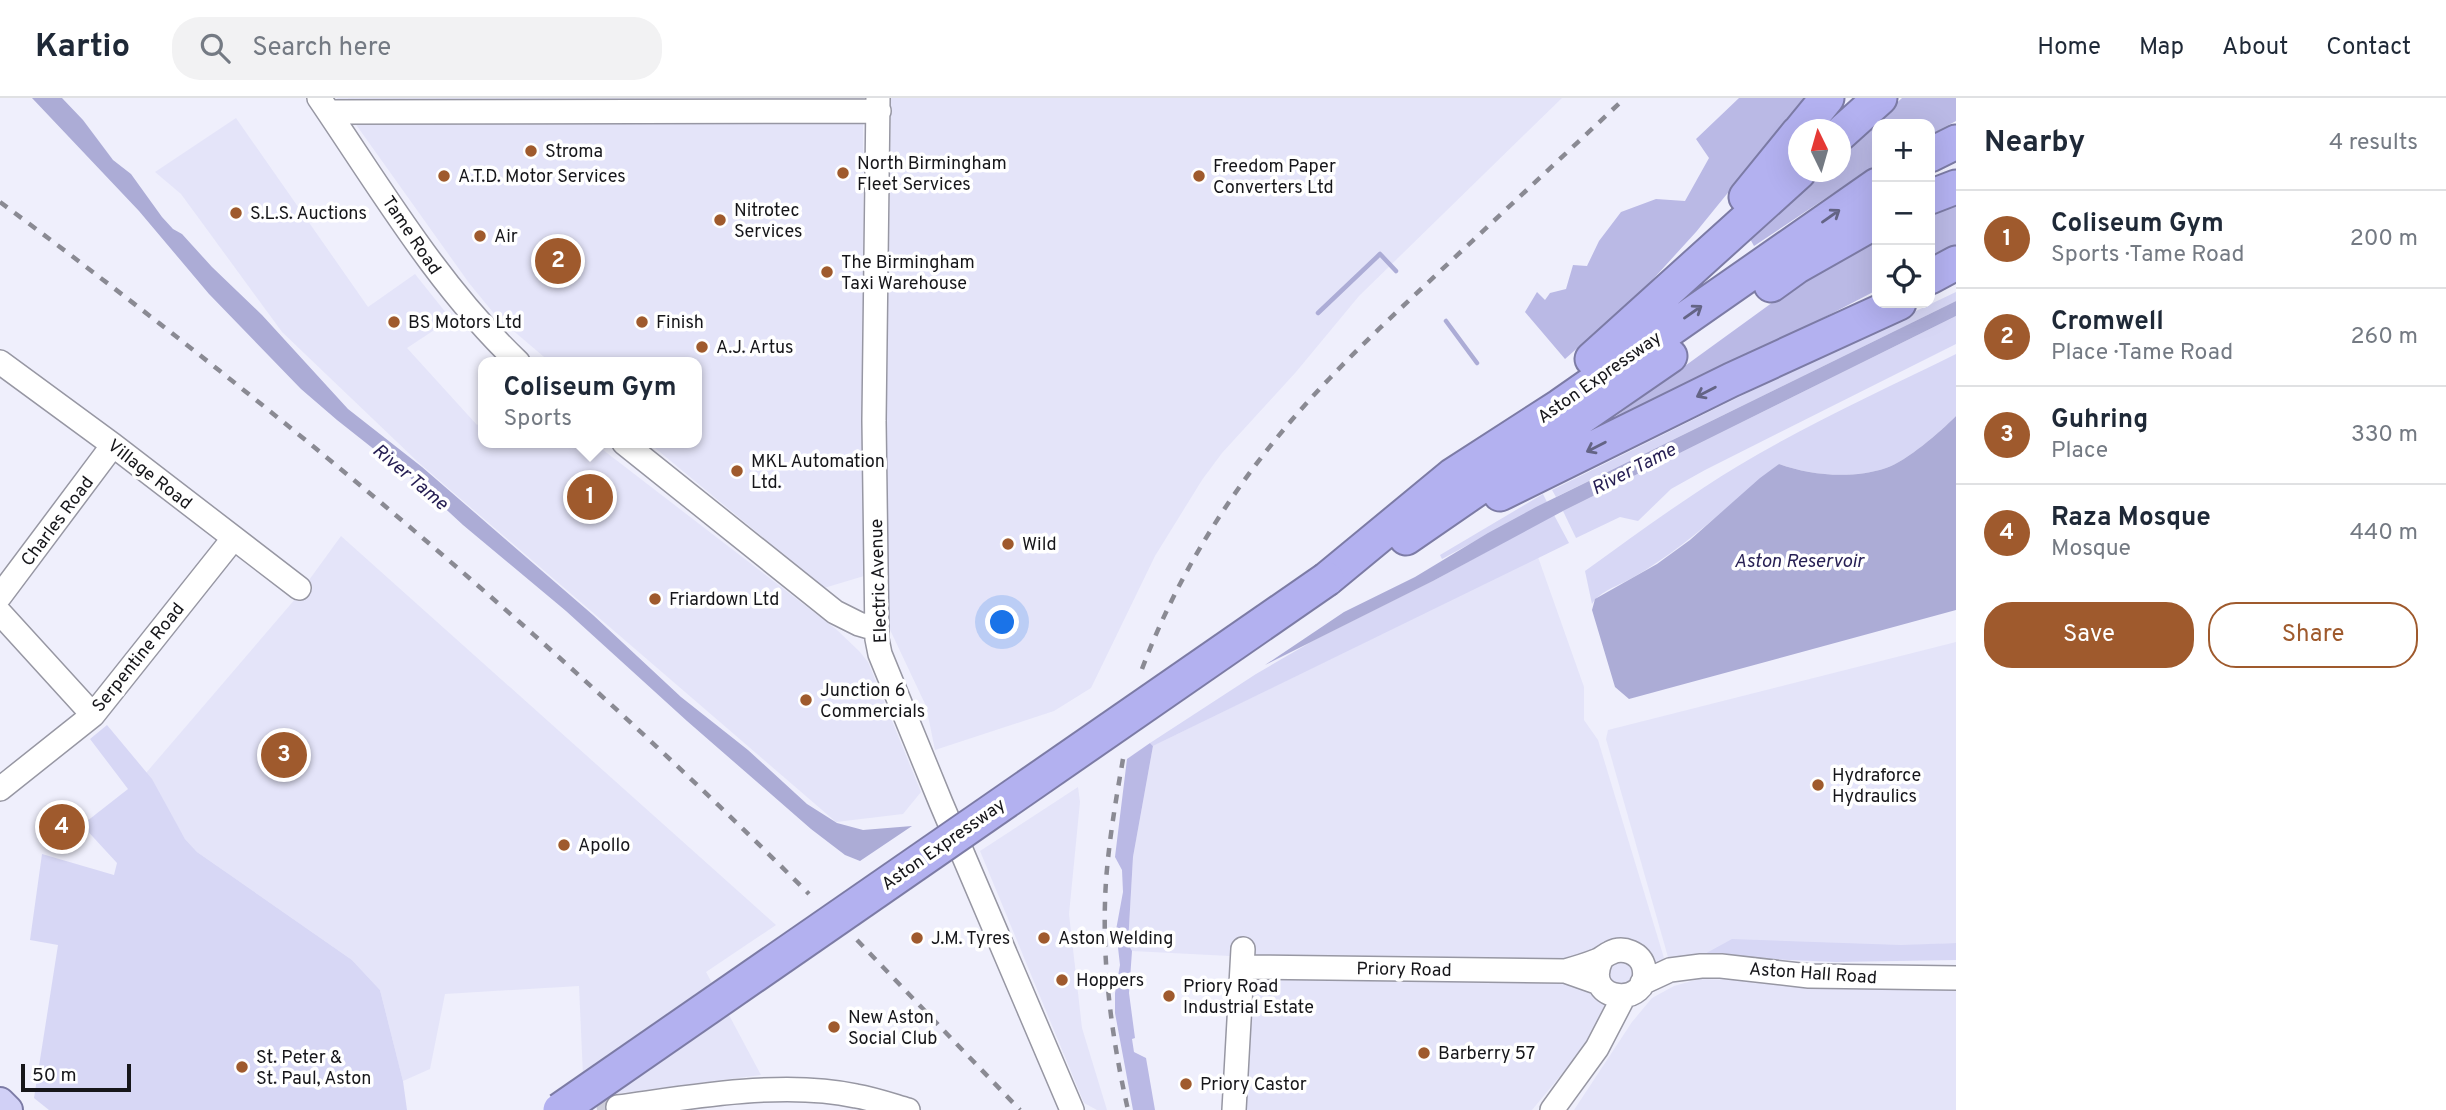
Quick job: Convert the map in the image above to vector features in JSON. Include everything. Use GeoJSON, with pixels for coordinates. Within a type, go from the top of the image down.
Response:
{"type":"FeatureCollection","features":[{"type":"Feature","properties":{"kind":"highway"},"geometry":{"type":"LineString","coordinates":[[1810,119],[1827,98]]}},
{"type":"Feature","properties":{"kind":"highway"},"geometry":{"type":"LineString","coordinates":[[1851,124],[1880,98]]}},
{"type":"Feature","properties":{"kind":"highway"},"geometry":{"type":"LineString","coordinates":[[1935,152],[1956,142]]}},
{"type":"Feature","properties":{"kind":"highway"},"geometry":{"type":"LineString","coordinates":[[1618,365],[1671,288],[1788,146]]}},
{"type":"Feature","properties":{"kind":"highway"},"geometry":{"type":"LineString","coordinates":[[1671,288],[1788,182]]}},
{"type":"Feature","properties":{"kind":"highway"},"geometry":{"type":"LineString","coordinates":[[1935,195],[1956,187]]}},
{"type":"Feature","properties":{"kind":"highway","name":"Aston Expressway"},"geometry":{"type":"LineString","coordinates":[[560,1110],[1327,579],[1453,475],[1618,365],[1872,188]]}},
{"type":"Feature","properties":{"kind":"highway","name":"Aston Expressway"},"geometry":{"type":"LineString","coordinates":[[1327,579],[1411,536],[1618,365],[1872,224]]}},
{"type":"Feature","properties":{"kind":"highway"},"geometry":{"type":"LineString","coordinates":[[1935,274],[1956,263]]}},
{"type":"Feature","properties":{"kind":"highway"},"geometry":{"type":"LineString","coordinates":[[1935,286],[1956,276]]}},
{"type":"Feature","properties":{"kind":"highway"},"geometry":{"type":"LineString","coordinates":[[1411,536],[1541,475],[1872,308]]}},
{"type":"Feature","properties":{"kind":"highway"},"geometry":{"type":"LineString","coordinates":[[1756,368],[1888,308]]}},
{"type":"Feature","properties":{"kind":"main road"},"geometry":{"type":"LineString","coordinates":[[0,1102],[8,1110]]}},
{"type":"Feature","properties":{"kind":"street"},"geometry":{"type":"LineString","coordinates":[[324,105],[878,105]]}},
{"type":"Feature","properties":{"kind":"street","name":"Tame Road"},"geometry":{"type":"LineString","coordinates":[[324,105],[443,280],[468,311],[513,357]]}},
{"type":"Feature","properties":{"kind":"street","name":"Electric Avenue"},"geometry":{"type":"LineString","coordinates":[[878,105],[874,421],[876,629],[880,654],[1072,1110]]}},
{"type":"Feature","properties":{"kind":"street","name":"Village Road"},"geometry":{"type":"LineString","coordinates":[[0,362],[299,588]]}},
{"type":"Feature","properties":{"kind":"street","name":"Charles Road"},"geometry":{"type":"LineString","coordinates":[[0,596],[113,446]]}},
{"type":"Feature","properties":{"kind":"street"},"geometry":{"type":"LineString","coordinates":[[630,448],[835,612],[876,629]]}},
{"type":"Feature","properties":{"kind":"street","name":"Serpentine Road"},"geometry":{"type":"LineString","coordinates":[[0,789],[93,715],[233,539]]}},
{"type":"Feature","properties":{"kind":"street"},"geometry":{"type":"LineString","coordinates":[[0,612],[93,715]]}},
{"type":"Feature","properties":{"kind":"street","name":"Priory Road"},"geometry":{"type":"LineString","coordinates":[[1234,1110],[1242,958],[1565,971],[1618,979]]}},
{"type":"Feature","properties":{"kind":"street","name":"Aston Hall Road"},"geometry":{"type":"LineString","coordinates":[[1618,979],[1670,970],[1721,966],[1809,976],[1956,978]]}},
{"type":"Feature","properties":{"kind":"street"},"geometry":{"type":"LineString","coordinates":[[1552,1110],[1597,1048],[1611,1019],[1618,979]]}},
{"type":"Feature","properties":{"kind":"street"},"geometry":{"type":"LineString","coordinates":[[618,1107],[700,1096],[781,1090],[855,1095],[908,1110]]}},
{"type":"Feature","properties":{"kind":"shaded area"},"geometry":{"type":"Polygon","coordinates":[[[337,98],[863,98],[864,576],[824,588],[655,448],[702,448],[702,357],[544,357],[496,316],[469,283],[337,98]]]}},
{"type":"Feature","properties":{"kind":"shaded area"},"geometry":{"type":"Polygon","coordinates":[[[891,98],[1562,98],[1359,296],[1296,372],[1222,453],[1155,556],[1091,688],[1054,711],[935,750],[926,706],[884,617],[891,98]]]}},
{"type":"Feature","properties":{"kind":"shaded area"},"geometry":{"type":"Polygon","coordinates":[[[1739,98],[1805,98],[1696,232],[1645,288],[1565,359],[1525,312],[1537,292],[1545,300],[1550,293],[1566,289],[1573,265],[1587,266],[1599,241],[1621,212],[1656,199],[1685,201],[1709,158],[1696,139],[1739,98]]]}},
{"type":"Feature","properties":{"kind":"shaded area"},"geometry":{"type":"Polygon","coordinates":[[[1902,98],[1956,98],[1956,121],[1935,132],[1935,119],[1879,119],[1902,98]]]}},
{"type":"Feature","properties":{"kind":"shaded area"},"geometry":{"type":"Polygon","coordinates":[[[236,118],[368,307],[415,274],[451,319],[407,348],[478,424],[478,448],[600,448],[837,630],[868,662],[921,792],[903,814],[836,822],[419,463],[282,332],[181,194],[155,172],[236,118]]]}},
{"type":"Feature","properties":{"kind":"shaded area"},"geometry":{"type":"Polygon","coordinates":[[[1872,126],[1872,167],[1851,181],[1851,145],[1872,126]]]}},
{"type":"Feature","properties":{"kind":"shaded area"},"geometry":{"type":"Polygon","coordinates":[[[1811,182],[1850,182],[1754,246],[1749,237],[1811,182]]]}},
{"type":"Feature","properties":{"kind":"shaded area"},"geometry":{"type":"Polygon","coordinates":[[[1956,206],[1956,252],[1935,262],[1935,245],[1935,213],[1956,206]]]}},
{"type":"Feature","properties":{"kind":"shaded area"},"geometry":{"type":"Polygon","coordinates":[[[1872,242],[1872,293],[1598,429],[1795,286],[1872,242]]]}},
{"type":"Feature","properties":{"kind":"shaded area"},"geometry":{"type":"Polygon","coordinates":[[[1956,292],[1956,301],[1556,497],[1552,490],[1821,356],[1922,308],[1935,308],[1935,302],[1956,292]]]}},
{"type":"Feature","properties":{"kind":"shaded area"},"geometry":{"type":"Polygon","coordinates":[[[1956,316],[1956,344],[1705,470],[1671,489],[1638,521],[1620,517],[1576,538],[1563,511],[1956,316]]]}},
{"type":"Feature","properties":{"kind":"shaded area"},"geometry":{"type":"Polygon","coordinates":[[[1956,354],[1956,416],[1913,453],[1886,468],[1860,474],[1832,475],[1779,464],[1671,553],[1605,592],[1592,604],[1585,571],[1679,504],[1791,436],[1956,354]]]}},
{"type":"Feature","properties":{"kind":"shaded area"},"geometry":{"type":"Polygon","coordinates":[[[1543,494],[1547,502],[1442,559],[1440,555],[1543,494]]]}},
{"type":"Feature","properties":{"kind":"shaded area"},"geometry":{"type":"Polygon","coordinates":[[[1554,515],[1569,543],[1153,746],[1150,743],[1256,674],[1311,642],[1433,581],[1554,515]]]}},
{"type":"Feature","properties":{"kind":"shaded area"},"geometry":{"type":"Polygon","coordinates":[[[341,536],[776,925],[706,972],[761,1075],[584,1098],[579,986],[445,994],[430,1069],[403,1081],[380,990],[352,960],[197,852],[185,839],[146,773],[296,598],[341,536]]]}},
{"type":"Feature","properties":{"kind":"shaded area"},"geometry":{"type":"Polygon","coordinates":[[[1538,557],[1584,687],[1584,720],[1598,740],[1664,958],[1615,1010],[1532,1110],[1233,1110],[1230,956],[1132,951],[1128,944],[1133,857],[1153,746],[1538,557]]]}},
{"type":"Feature","properties":{"kind":"shaded area"},"geometry":{"type":"Polygon","coordinates":[[[1956,642],[1956,943],[1668,957],[1606,739],[1608,730],[1956,642]]]}},
{"type":"Feature","properties":{"kind":"shaded area"},"geometry":{"type":"Polygon","coordinates":[[[107,725],[152,779],[185,839],[197,852],[352,960],[380,990],[403,1081],[407,1110],[49,1110],[34,1098],[58,945],[30,940],[42,854],[114,875],[117,863],[82,825],[128,789],[90,739],[107,725]]]}},
{"type":"Feature","properties":{"kind":"shaded area"},"geometry":{"type":"Polygon","coordinates":[[[1150,743],[1153,746],[1133,857],[1128,944],[1132,951],[1129,993],[1135,1038],[1132,1039],[1134,1052],[1146,1058],[1155,1110],[1133,1110],[1115,1013],[1120,965],[1116,930],[1123,892],[1122,870],[1115,857],[1127,759],[1150,743]]]}},
{"type":"Feature","properties":{"kind":"shaded area"},"geometry":{"type":"Polygon","coordinates":[[[1078,787],[1080,802],[1069,914],[1082,1028],[1107,1110],[1097,1110],[1084,1103],[980,851],[1078,787]]]}},
{"type":"Feature","properties":{"kind":"shaded area"},"geometry":{"type":"Polygon","coordinates":[[[1732,939],[1901,945],[1956,943],[1956,960],[1836,962],[1701,956],[1732,939]]]}},
{"type":"Feature","properties":{"kind":"shaded area"},"geometry":{"type":"Polygon","coordinates":[[[1699,979],[1956,986],[1956,1110],[1574,1110],[1632,1022],[1652,998],[1674,986],[1699,979]]]}},
{"type":"Feature","properties":{"kind":"water","name":"River Tame"},"geometry":{"type":"Polygon","coordinates":[[[32,98],[62,98],[83,120],[113,160],[131,174],[173,229],[182,234],[262,315],[348,409],[422,467],[593,615],[681,697],[748,750],[807,804],[837,823],[863,830],[912,826],[860,861],[845,855],[811,829],[566,611],[423,488],[301,389],[209,294],[139,211],[32,98]]]}},
{"type":"Feature","properties":{"kind":"water","name":"River Tame"},"geometry":{"type":"Polygon","coordinates":[[[1956,301],[1956,316],[1563,511],[1433,581],[1265,665],[1344,612],[1415,577],[1536,507],[1956,301]]]}},
{"type":"Feature","properties":{"kind":"water","name":"Aston Reservoir"},"geometry":{"type":"Polygon","coordinates":[[[1956,416],[1956,610],[1629,699],[1615,687],[1592,610],[1595,599],[1657,564],[1690,540],[1779,464],[1832,475],[1860,474],[1886,468],[1913,453],[1956,416]]]}},
{"type":"Feature","properties":{"kind":"waterway"},"geometry":{"type":"LineString","coordinates":[[1318,313],[1380,254],[1396,271]]}},
{"type":"Feature","properties":{"kind":"waterway"},"geometry":{"type":"LineString","coordinates":[[1446,321],[1477,363]]}},
{"type":"Feature","properties":{"kind":"tunnel"},"geometry":{"type":"LineString","coordinates":[[597,1110],[618,1107]]}},
{"type":"Feature","properties":{"kind":"railway"},"geometry":{"type":"LineString","coordinates":[[1142,669],[1177,589],[1198,551],[1246,478],[1300,410],[1382,326],[1625,98]]}},
{"type":"Feature","properties":{"kind":"railway"},"geometry":{"type":"LineString","coordinates":[[0,202],[211,364],[417,533],[617,710],[809,894]]}},
{"type":"Feature","properties":{"kind":"railway"},"geometry":{"type":"LineString","coordinates":[[1123,759],[1107,866],[1105,939],[1112,1025],[1128,1110]]}},
{"type":"Feature","properties":{"kind":"railway"},"geometry":{"type":"LineString","coordinates":[[857,940],[1020,1110]]}},
{"type":"Feature","properties":{"kind":"place","name":"Stroma"},"geometry":{"type":"Point","coordinates":[531,151]}},
{"type":"Feature","properties":{"kind":"place","name":"North Birmingham Fleet Services"},"geometry":{"type":"Point","coordinates":[843,173]}},
{"type":"Feature","properties":{"kind":"place","name":"A.T.D. Motor Services"},"geometry":{"type":"Point","coordinates":[444,176]}},
{"type":"Feature","properties":{"kind":"place","name":"Freedom Paper Converters Ltd"},"geometry":{"type":"Point","coordinates":[1199,176]}},
{"type":"Feature","properties":{"kind":"place","name":"S.L.S. Auctions"},"geometry":{"type":"Point","coordinates":[236,213]}},
{"type":"Feature","properties":{"kind":"place","name":"Nitrotec Services"},"geometry":{"type":"Point","coordinates":[720,220]}},
{"type":"Feature","properties":{"kind":"place","name":"Air"},"geometry":{"type":"Point","coordinates":[480,236]}},
{"type":"Feature","properties":{"kind":"place","name":"Cromwell"},"geometry":{"type":"Point","coordinates":[558,261]}},
{"type":"Feature","properties":{"kind":"place","name":"The Birmingham Taxi Warehouse"},"geometry":{"type":"Point","coordinates":[827,272]}},
{"type":"Feature","properties":{"kind":"place","name":"BS Motors Ltd"},"geometry":{"type":"Point","coordinates":[394,322]}},
{"type":"Feature","properties":{"kind":"place","name":"Finish"},"geometry":{"type":"Point","coordinates":[642,322]}},
{"type":"Feature","properties":{"kind":"place","name":"A.J. Artus"},"geometry":{"type":"Point","coordinates":[702,347]}},
{"type":"Feature","properties":{"kind":"place","name":"MKL Automation Ltd."},"geometry":{"type":"Point","coordinates":[737,471]}},
{"type":"Feature","properties":{"kind":"place","name":"Coliseum Gym"},"geometry":{"type":"Point","coordinates":[590,497]}},
{"type":"Feature","properties":{"kind":"place","name":"Wild"},"geometry":{"type":"Point","coordinates":[1008,544]}},
{"type":"Feature","properties":{"kind":"place","name":"Friardown Ltd"},"geometry":{"type":"Point","coordinates":[655,599]}},
{"type":"Feature","properties":{"kind":"place","name":"Junction 6 Commercials"},"geometry":{"type":"Point","coordinates":[806,700]}},
{"type":"Feature","properties":{"kind":"place","name":"Guhring"},"geometry":{"type":"Point","coordinates":[284,755]}},
{"type":"Feature","properties":{"kind":"place","name":"Hydraforce Hydraulics"},"geometry":{"type":"Point","coordinates":[1818,785]}},
{"type":"Feature","properties":{"kind":"place","name":"Raza Mosque"},"geometry":{"type":"Point","coordinates":[62,827]}},
{"type":"Feature","properties":{"kind":"place","name":"Apollo"},"geometry":{"type":"Point","coordinates":[564,845]}},
{"type":"Feature","properties":{"kind":"place","name":"J.M. Tyres"},"geometry":{"type":"Point","coordinates":[917,938]}},
{"type":"Feature","properties":{"kind":"place","name":"Aston Welding"},"geometry":{"type":"Point","coordinates":[1044,938]}},
{"type":"Feature","properties":{"kind":"place","name":"Hoppers"},"geometry":{"type":"Point","coordinates":[1062,980]}},
{"type":"Feature","properties":{"kind":"place","name":"Priory Road Industrial Estate"},"geometry":{"type":"Point","coordinates":[1169,996]}},
{"type":"Feature","properties":{"kind":"place","name":"New Aston Social Club"},"geometry":{"type":"Point","coordinates":[834,1027]}},
{"type":"Feature","properties":{"kind":"place","name":"Barberry 57"},"geometry":{"type":"Point","coordinates":[1424,1053]}},
{"type":"Feature","properties":{"kind":"place","name":"St. Peter & St. Paul, Aston"},"geometry":{"type":"Point","coordinates":[242,1067]}},
{"type":"Feature","properties":{"kind":"place","name":"Priory Castor"},"geometry":{"type":"Point","coordinates":[1186,1084]}}]}
